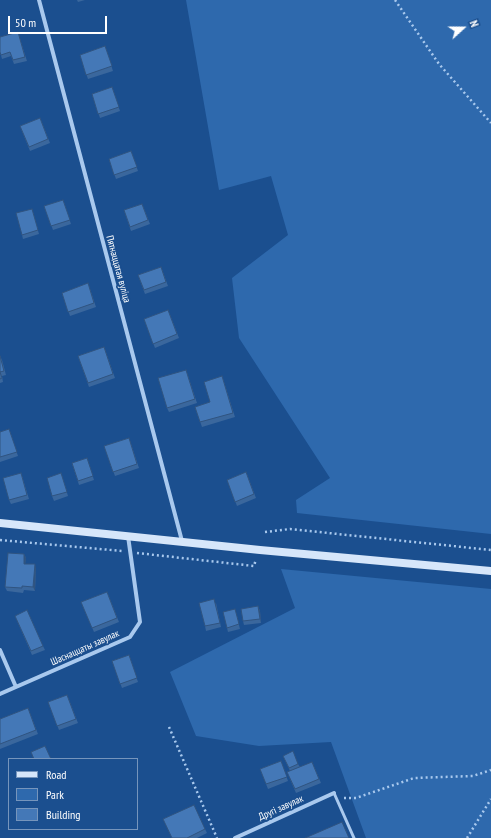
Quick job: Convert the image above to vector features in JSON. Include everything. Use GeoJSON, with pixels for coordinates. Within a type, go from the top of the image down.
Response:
{"type":"FeatureCollection","features":[{"type":"Feature","properties":{"kind":"main road"},"geometry":{"type":"LineString","coordinates":[[0,523],[260,550],[491,571]]}},
{"type":"Feature","properties":{"kind":"street","name":"Пятнаццатая вуліца"},"geometry":{"type":"LineString","coordinates":[[39,0],[182,541]]}},
{"type":"Feature","properties":{"kind":"street","name":"Шаснаццаты завулак"},"geometry":{"type":"LineString","coordinates":[[0,694],[130,637],[140,622],[128,536]]}},
{"type":"Feature","properties":{"kind":"street"},"geometry":{"type":"LineString","coordinates":[[0,650],[16,687]]}},
{"type":"Feature","properties":{"kind":"street","name":"Другі завулак"},"geometry":{"type":"LineString","coordinates":[[234,838],[334,793]]}},
{"type":"Feature","properties":{"kind":"lane"},"geometry":{"type":"LineString","coordinates":[[334,793],[354,838]]}},
{"type":"Feature","properties":{"kind":"path"},"geometry":{"type":"LineString","coordinates":[[395,0],[439,64],[491,123]]}},
{"type":"Feature","properties":{"kind":"path"},"geometry":{"type":"LineString","coordinates":[[265,532],[290,530],[491,550]]}},
{"type":"Feature","properties":{"kind":"path"},"geometry":{"type":"LineString","coordinates":[[169,727],[217,838]]}},
{"type":"Feature","properties":{"kind":"path"},"geometry":{"type":"LineString","coordinates":[[336,798],[356,798],[414,778],[473,776],[491,770]]}},
{"type":"Feature","properties":{"kind":"path"},"geometry":{"type":"LineString","coordinates":[[467,838],[491,799]]}},
{"type":"Feature","properties":{"kind":"green space"},"geometry":{"type":"Polygon","coordinates":[[[186,0],[491,0],[491,534],[297,513],[296,500],[330,478],[239,338],[232,278],[288,235],[271,176],[219,190],[186,0]]]}},
{"type":"Feature","properties":{"kind":"green space"},"geometry":{"type":"Polygon","coordinates":[[[281,569],[491,589],[491,838],[366,838],[331,742],[259,746],[196,736],[170,672],[295,608],[281,569]]]}},
{"type":"Feature","properties":{"kind":"building"},"geometry":{"type":"Polygon","coordinates":[[[18,32],[25,57],[13,60],[10,52],[1,55],[0,37],[18,32]]]}},
{"type":"Feature","properties":{"kind":"building"},"geometry":{"type":"Polygon","coordinates":[[[105,46],[112,66],[86,75],[80,55],[105,46]]]}},
{"type":"Feature","properties":{"kind":"building"},"geometry":{"type":"Polygon","coordinates":[[[112,87],[119,107],[98,114],[92,94],[112,87]]]}},
{"type":"Feature","properties":{"kind":"building"},"geometry":{"type":"Polygon","coordinates":[[[40,118],[48,139],[29,147],[20,126],[40,118]]]}},
{"type":"Feature","properties":{"kind":"building"},"geometry":{"type":"Polygon","coordinates":[[[131,151],[137,167],[114,175],[109,159],[131,151]]]}},
{"type":"Feature","properties":{"kind":"building"},"geometry":{"type":"Polygon","coordinates":[[[63,200],[70,220],[51,226],[44,206],[63,200]]]}},
{"type":"Feature","properties":{"kind":"building"},"geometry":{"type":"Polygon","coordinates":[[[142,204],[148,220],[130,227],[124,210],[142,204]]]}},
{"type":"Feature","properties":{"kind":"building"},"geometry":{"type":"Polygon","coordinates":[[[32,209],[38,230],[22,235],[16,213],[32,209]]]}},
{"type":"Feature","properties":{"kind":"building"},"geometry":{"type":"Polygon","coordinates":[[[161,267],[166,282],[144,290],[138,275],[161,267]]]}},
{"type":"Feature","properties":{"kind":"building"},"geometry":{"type":"Polygon","coordinates":[[[88,283],[94,303],[68,312],[62,293],[88,283]]]}},
{"type":"Feature","properties":{"kind":"building"},"geometry":{"type":"Polygon","coordinates":[[[168,310],[177,334],[153,344],[144,319],[168,310]]]}},
{"type":"Feature","properties":{"kind":"building"},"geometry":{"type":"Polygon","coordinates":[[[104,347],[113,374],[88,383],[78,356],[104,347]]]}},
{"type":"Feature","properties":{"kind":"building"},"geometry":{"type":"Polygon","coordinates":[[[0,356],[4,371],[0,372],[0,356]]]}},
{"type":"Feature","properties":{"kind":"building"},"geometry":{"type":"Polygon","coordinates":[[[186,370],[195,399],[167,408],[158,378],[186,370]]]}},
{"type":"Feature","properties":{"kind":"building"},"geometry":{"type":"Polygon","coordinates":[[[222,376],[233,413],[200,422],[195,407],[210,402],[204,382],[222,376]]]}},
{"type":"Feature","properties":{"kind":"building"},"geometry":{"type":"Polygon","coordinates":[[[9,429],[17,452],[0,457],[0,432],[9,429]]]}},
{"type":"Feature","properties":{"kind":"building"},"geometry":{"type":"Polygon","coordinates":[[[129,438],[137,464],[113,472],[104,446],[129,438]]]}},
{"type":"Feature","properties":{"kind":"building"},"geometry":{"type":"Polygon","coordinates":[[[87,458],[93,476],[78,481],[72,463],[87,458]]]}},
{"type":"Feature","properties":{"kind":"building"},"geometry":{"type":"Polygon","coordinates":[[[246,472],[254,494],[235,502],[227,480],[246,472]]]}},
{"type":"Feature","properties":{"kind":"building"},"geometry":{"type":"Polygon","coordinates":[[[21,473],[27,495],[9,500],[3,478],[21,473]]]}},
{"type":"Feature","properties":{"kind":"building"},"geometry":{"type":"Polygon","coordinates":[[[61,473],[67,492],[52,496],[47,478],[61,473]]]}},
{"type":"Feature","properties":{"kind":"building"},"geometry":{"type":"Polygon","coordinates":[[[8,553],[24,554],[24,564],[35,564],[33,587],[5,587],[8,553]]]}},
{"type":"Feature","properties":{"kind":"building"},"geometry":{"type":"Polygon","coordinates":[[[107,592],[117,618],[92,628],[81,602],[107,592]]]}},
{"type":"Feature","properties":{"kind":"building"},"geometry":{"type":"Polygon","coordinates":[[[214,599],[220,623],[205,626],[199,603],[214,599]]]}},
{"type":"Feature","properties":{"kind":"building"},"geometry":{"type":"Polygon","coordinates":[[[258,606],[260,619],[243,621],[241,609],[258,606]]]}},
{"type":"Feature","properties":{"kind":"building"},"geometry":{"type":"Polygon","coordinates":[[[235,609],[239,624],[227,628],[223,612],[235,609]]]}},
{"type":"Feature","properties":{"kind":"building"},"geometry":{"type":"Polygon","coordinates":[[[27,610],[43,646],[31,651],[15,616],[27,610]]]}},
{"type":"Feature","properties":{"kind":"building"},"geometry":{"type":"Polygon","coordinates":[[[129,655],[137,678],[120,684],[112,661],[129,655]]]}},
{"type":"Feature","properties":{"kind":"building"},"geometry":{"type":"Polygon","coordinates":[[[67,695],[76,719],[57,726],[48,702],[67,695]]]}},
{"type":"Feature","properties":{"kind":"building"},"geometry":{"type":"Polygon","coordinates":[[[28,708],[36,730],[0,744],[0,719],[28,708]]]}},
{"type":"Feature","properties":{"kind":"building"},"geometry":{"type":"Polygon","coordinates":[[[45,746],[51,758],[34,758],[31,752],[45,746]]]}},
{"type":"Feature","properties":{"kind":"building"},"geometry":{"type":"Polygon","coordinates":[[[293,751],[298,764],[289,768],[283,756],[293,751]]]}},
{"type":"Feature","properties":{"kind":"building"},"geometry":{"type":"Polygon","coordinates":[[[281,761],[287,777],[266,784],[260,769],[281,761]]]}},
{"type":"Feature","properties":{"kind":"building"},"geometry":{"type":"Polygon","coordinates":[[[312,762],[319,779],[295,789],[287,772],[312,762]]]}},
{"type":"Feature","properties":{"kind":"building"},"geometry":{"type":"Polygon","coordinates":[[[194,805],[205,829],[187,838],[172,838],[163,819],[194,805]]]}},
{"type":"Feature","properties":{"kind":"building"},"geometry":{"type":"Polygon","coordinates":[[[342,822],[349,838],[305,838],[342,822]]]}}]}
